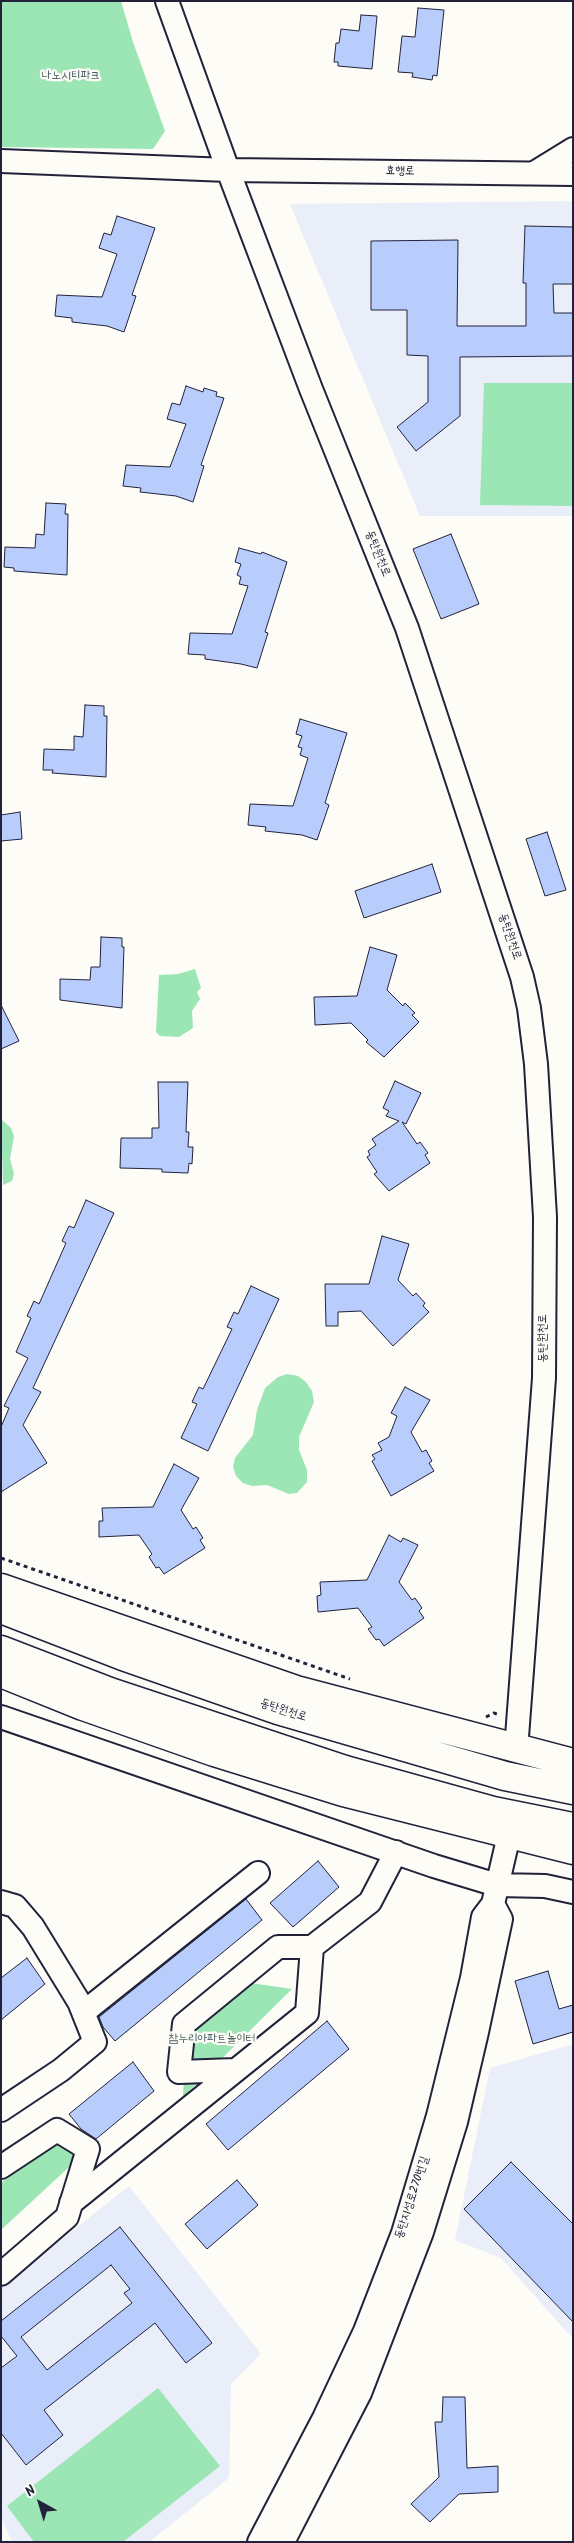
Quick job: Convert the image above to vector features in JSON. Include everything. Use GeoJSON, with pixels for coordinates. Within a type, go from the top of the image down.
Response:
{"type":"FeatureCollection","features":[{"type":"Feature","properties":{"kind":"main road"},"geometry":{"type":"LineString","coordinates":[[1,1588],[296,1690],[573,1764]]}},
{"type":"Feature","properties":{"kind":"main road","name":"동탄원천로"},"geometry":{"type":"LineString","coordinates":[[1,1609],[122,1656],[278,1710],[505,1776],[573,1790]]}},
{"type":"Feature","properties":{"kind":"main road"},"geometry":{"type":"LineString","coordinates":[[1,1650],[110,1692],[310,1759],[493,1811],[573,1827]]}},
{"type":"Feature","properties":{"kind":"main road"},"geometry":{"type":"LineString","coordinates":[[1,1673],[83,1706],[214,1752],[343,1792],[573,1850]]}},
{"type":"Feature","properties":{"kind":"street"},"geometry":{"type":"LineString","coordinates":[[167,1],[228,170]]}},
{"type":"Feature","properties":{"kind":"street"},"geometry":{"type":"LineString","coordinates":[[534,173],[573,149]]}},
{"type":"Feature","properties":{"kind":"street","name":"효행로"},"geometry":{"type":"LineString","coordinates":[[1,161],[228,170],[573,174]]}},
{"type":"Feature","properties":{"kind":"street","name":"동탄원천로"},"geometry":{"type":"LineString","coordinates":[[228,170],[311,389],[407,628],[522,977],[529,1008],[536,1064],[545,1217],[544,1378],[516,1750]]}},
{"type":"Feature","properties":{"kind":"street"},"geometry":{"type":"LineString","coordinates":[[1,1717],[396,1852],[434,1866],[495,1894],[544,1886],[573,1892]]}},
{"type":"Feature","properties":{"kind":"street","name":"동탄지성로270번길"},"geometry":{"type":"LineString","coordinates":[[260,2542],[320,2427],[365,2331],[403,2233],[438,2116],[472,1978],[483,1918],[495,1894],[509,1835]]}},
{"type":"Feature","properties":{"kind":"street"},"geometry":{"type":"LineString","coordinates":[[235,2070],[179,2072],[184,2024],[278,1947],[312,1948],[370,1902],[396,1852]]}},
{"type":"Feature","properties":{"kind":"street"},"geometry":{"type":"LineString","coordinates":[[84,2012],[258,1873]]}},
{"type":"Feature","properties":{"kind":"street"},"geometry":{"type":"LineString","coordinates":[[283,2542],[360,2393],[422,2232],[456,2122],[477,2032],[501,1919],[495,1894]]}},
{"type":"Feature","properties":{"kind":"street"},"geometry":{"type":"LineString","coordinates":[[1,1902],[15,1906],[33,1927],[84,2012],[95,2042],[61,2070],[1,2110]]}},
{"type":"Feature","properties":{"kind":"street"},"geometry":{"type":"LineString","coordinates":[[72,2203],[306,2013],[312,1948]]}},
{"type":"Feature","properties":{"kind":"street"},"geometry":{"type":"LineString","coordinates":[[1,2167],[57,2130],[88,2150],[67,2217],[1,2274]]}},
{"type":"Feature","properties":{"kind":"path"},"geometry":{"type":"LineString","coordinates":[[1,1558],[357,1682]]}},
{"type":"Feature","properties":{"kind":"path"},"geometry":{"type":"LineString","coordinates":[[480,1720],[494,1713],[518,1722]]}},
{"type":"Feature","properties":{"kind":"shaded area"},"geometry":{"type":"Polygon","coordinates":[[[573,201],[573,516],[420,516],[290,204],[573,201]]]}},
{"type":"Feature","properties":{"kind":"shaded area"},"geometry":{"type":"Polygon","coordinates":[[[573,2044],[573,2339],[501,2258],[455,2240],[490,2068],[573,2044]]]}},
{"type":"Feature","properties":{"kind":"shaded area"},"geometry":{"type":"Polygon","coordinates":[[[129,2186],[261,2354],[231,2384],[229,2478],[149,2542],[12,2542],[1,2517],[1,2287],[129,2186]]]}},
{"type":"Feature","properties":{"kind":"green space","name":"나노시티파크"},"geometry":{"type":"Polygon","coordinates":[[[1,1],[121,1],[133,42],[165,131],[153,149],[1,147],[1,1]]]}},
{"type":"Feature","properties":{"kind":"green space"},"geometry":{"type":"Polygon","coordinates":[[[484,383],[573,383],[573,506],[480,505],[484,383]]]}},
{"type":"Feature","properties":{"kind":"green space"},"geometry":{"type":"Polygon","coordinates":[[[195,969],[201,988],[197,992],[200,999],[192,1011],[193,1028],[179,1037],[160,1036],[156,1032],[159,975],[178,974],[195,969]]]}},
{"type":"Feature","properties":{"kind":"green space"},"geometry":{"type":"Polygon","coordinates":[[[1,1119],[11,1128],[14,1136],[10,1159],[14,1174],[12,1181],[3,1185],[1,1119]]]}},
{"type":"Feature","properties":{"kind":"green space"},"geometry":{"type":"Polygon","coordinates":[[[287,1374],[298,1376],[306,1382],[312,1391],[314,1402],[299,1437],[299,1450],[307,1470],[307,1482],[297,1493],[289,1494],[267,1485],[252,1486],[243,1483],[236,1476],[233,1467],[235,1458],[253,1435],[257,1410],[265,1388],[278,1377],[287,1374]]]}},
{"type":"Feature","properties":{"kind":"green space","name":"참누리아파트놀이터"},"geometry":{"type":"Polygon","coordinates":[[[251,1983],[292,1989],[183,2097],[186,2036],[251,1983]]]}},
{"type":"Feature","properties":{"kind":"green space"},"geometry":{"type":"Polygon","coordinates":[[[59,2136],[81,2156],[1,2230],[1,2183],[59,2136]]]}},
{"type":"Feature","properties":{"kind":"green space"},"geometry":{"type":"Polygon","coordinates":[[[158,2388],[220,2466],[123,2542],[34,2542],[7,2506],[158,2388]]]}},
{"type":"Feature","properties":{"kind":"building"},"geometry":{"type":"Polygon","coordinates":[[[418,8],[444,10],[437,76],[433,75],[432,80],[412,77],[413,73],[398,72],[402,36],[415,37],[418,8]]]}},
{"type":"Feature","properties":{"kind":"building"},"geometry":{"type":"Polygon","coordinates":[[[361,15],[377,16],[372,69],[338,66],[338,62],[334,62],[336,43],[339,43],[341,29],[359,31],[361,15]]]}},
{"type":"Feature","properties":{"kind":"building"},"geometry":{"type":"Polygon","coordinates":[[[117,216],[155,228],[132,295],[136,296],[124,332],[107,326],[72,322],[72,318],[55,316],[57,295],[102,297],[117,254],[99,248],[104,233],[111,235],[117,216]]]}},
{"type":"Feature","properties":{"kind":"building"},"geometry":{"type":"Polygon","coordinates":[[[525,226],[573,227],[573,284],[553,284],[554,313],[573,313],[573,356],[460,357],[460,416],[416,451],[397,427],[428,402],[428,356],[407,355],[407,310],[371,310],[371,241],[458,240],[457,326],[526,326],[526,283],[523,283],[525,226]]]}},
{"type":"Feature","properties":{"kind":"building"},"geometry":{"type":"Polygon","coordinates":[[[186,386],[203,392],[204,388],[217,392],[216,396],[224,398],[201,465],[204,466],[193,502],[176,496],[140,492],[141,488],[123,486],[126,465],[170,467],[186,424],[167,419],[172,403],[180,405],[186,386]]]}},
{"type":"Feature","properties":{"kind":"building"},"geometry":{"type":"Polygon","coordinates":[[[46,503],[66,504],[65,514],[68,514],[67,575],[14,571],[14,568],[4,567],[5,547],[35,548],[36,534],[44,535],[46,503]]]}},
{"type":"Feature","properties":{"kind":"building"},"geometry":{"type":"Polygon","coordinates":[[[451,534],[479,604],[441,619],[413,549],[451,534]]]}},
{"type":"Feature","properties":{"kind":"building"},"geometry":{"type":"Polygon","coordinates":[[[239,548],[261,554],[262,552],[287,562],[265,632],[268,633],[257,668],[205,659],[205,655],[188,654],[190,633],[232,634],[248,586],[239,584],[241,577],[237,575],[241,564],[235,562],[239,548]]]}},
{"type":"Feature","properties":{"kind":"building"},"geometry":{"type":"Polygon","coordinates":[[[85,705],[104,706],[104,716],[107,716],[106,777],[52,773],[53,770],[43,770],[44,749],[74,750],[74,736],[83,737],[85,705]]]}},
{"type":"Feature","properties":{"kind":"building"},"geometry":{"type":"Polygon","coordinates":[[[300,719],[347,733],[325,803],[329,805],[317,840],[302,835],[265,831],[266,827],[248,825],[250,804],[293,806],[308,758],[300,755],[302,748],[298,747],[302,736],[296,734],[300,719]]]}},
{"type":"Feature","properties":{"kind":"building"},"geometry":{"type":"Polygon","coordinates":[[[20,812],[22,839],[1,841],[1,815],[20,812]]]}},
{"type":"Feature","properties":{"kind":"building"},"geometry":{"type":"Polygon","coordinates":[[[547,832],[566,890],[545,896],[526,839],[547,832]]]}},
{"type":"Feature","properties":{"kind":"building"},"geometry":{"type":"Polygon","coordinates":[[[432,864],[441,892],[364,918],[355,891],[432,864]]]}},
{"type":"Feature","properties":{"kind":"building"},"geometry":{"type":"Polygon","coordinates":[[[101,937],[122,938],[122,947],[124,947],[122,1008],[60,1000],[60,979],[90,980],[91,967],[100,967],[101,937]]]}},
{"type":"Feature","properties":{"kind":"building"},"geometry":{"type":"Polygon","coordinates":[[[370,947],[397,955],[387,990],[403,1006],[405,1003],[415,1013],[412,1015],[419,1022],[384,1057],[366,1042],[368,1040],[351,1023],[315,1025],[314,997],[357,996],[370,947]]]}},
{"type":"Feature","properties":{"kind":"building"},"geometry":{"type":"Polygon","coordinates":[[[1,1005],[19,1041],[1,1049],[1,1005]]]}},
{"type":"Feature","properties":{"kind":"building"},"geometry":{"type":"Polygon","coordinates":[[[395,1081],[421,1093],[406,1124],[402,1122],[417,1144],[420,1142],[428,1153],[425,1155],[430,1163],[389,1191],[374,1174],[377,1172],[367,1157],[370,1155],[368,1151],[376,1145],[372,1139],[399,1121],[386,1116],[389,1111],[383,1108],[395,1081]]]}},
{"type":"Feature","properties":{"kind":"building"},"geometry":{"type":"Polygon","coordinates":[[[158,1082],[188,1082],[186,1132],[189,1132],[188,1147],[193,1147],[192,1164],[189,1163],[188,1173],[162,1172],[162,1169],[120,1168],[121,1138],[152,1138],[152,1128],[159,1128],[158,1082]]]}},
{"type":"Feature","properties":{"kind":"building"},"geometry":{"type":"Polygon","coordinates":[[[86,1200],[114,1213],[33,1388],[41,1392],[23,1425],[47,1463],[1,1492],[1,1427],[9,1408],[4,1406],[28,1358],[16,1352],[31,1318],[27,1316],[34,1301],[39,1304],[66,1243],[62,1241],[69,1226],[74,1228],[86,1200]]]}},
{"type":"Feature","properties":{"kind":"building"},"geometry":{"type":"Polygon","coordinates":[[[382,1236],[409,1244],[398,1280],[413,1296],[416,1293],[425,1303],[423,1306],[429,1312],[393,1346],[361,1311],[338,1312],[338,1326],[326,1326],[325,1284],[369,1284],[382,1236]]]}},
{"type":"Feature","properties":{"kind":"building"},"geometry":{"type":"Polygon","coordinates":[[[251,1286],[279,1299],[208,1451],[181,1438],[197,1404],[192,1402],[199,1387],[203,1389],[232,1329],[227,1327],[234,1312],[238,1314],[251,1286]]]}},
{"type":"Feature","properties":{"kind":"building"},"geometry":{"type":"Polygon","coordinates":[[[405,1387],[430,1400],[411,1432],[422,1452],[426,1450],[432,1461],[429,1463],[434,1471],[391,1496],[372,1461],[375,1459],[372,1455],[382,1450],[378,1443],[389,1437],[397,1416],[391,1413],[405,1387]]]}},
{"type":"Feature","properties":{"kind":"building"},"geometry":{"type":"Polygon","coordinates":[[[174,1464],[199,1478],[181,1510],[193,1529],[196,1527],[203,1538],[200,1540],[205,1548],[164,1574],[159,1567],[156,1568],[149,1557],[152,1554],[139,1535],[99,1537],[99,1521],[103,1521],[102,1508],[153,1507],[174,1464]]]}},
{"type":"Feature","properties":{"kind":"building"},"geometry":{"type":"Polygon","coordinates":[[[389,1535],[401,1542],[403,1538],[418,1545],[399,1582],[412,1600],[415,1598],[422,1608],[419,1611],[424,1618],[384,1646],[379,1639],[376,1640],[368,1629],[372,1627],[358,1608],[318,1612],[317,1596],[321,1595],[320,1582],[367,1580],[389,1535]]]}},
{"type":"Feature","properties":{"kind":"building"},"geometry":{"type":"Polygon","coordinates":[[[318,1861],[339,1887],[293,1927],[270,1903],[318,1861]]]}},
{"type":"Feature","properties":{"kind":"building"},"geometry":{"type":"Polygon","coordinates":[[[246,1899],[262,1920],[115,2041],[103,2027],[99,2017],[246,1899]]]}},
{"type":"Feature","properties":{"kind":"building"},"geometry":{"type":"Polygon","coordinates":[[[27,1958],[45,1984],[1,2020],[1,1978],[27,1958]]]}},
{"type":"Feature","properties":{"kind":"building"},"geometry":{"type":"Polygon","coordinates":[[[548,1971],[559,2009],[573,2005],[573,2032],[533,2044],[515,1981],[548,1971]]]}},
{"type":"Feature","properties":{"kind":"building"},"geometry":{"type":"Polygon","coordinates":[[[327,2021],[349,2049],[228,2150],[206,2124],[327,2021]]]}},
{"type":"Feature","properties":{"kind":"building"},"geometry":{"type":"Polygon","coordinates":[[[133,2062],[154,2091],[96,2139],[81,2129],[69,2114],[133,2062]]]}},
{"type":"Feature","properties":{"kind":"building"},"geometry":{"type":"Polygon","coordinates":[[[511,2162],[573,2224],[573,2322],[464,2209],[511,2162]]]}},
{"type":"Feature","properties":{"kind":"building"},"geometry":{"type":"Polygon","coordinates":[[[237,2180],[258,2205],[207,2249],[185,2224],[237,2180]]]}},
{"type":"Feature","properties":{"kind":"building"},"geometry":{"type":"Polygon","coordinates":[[[120,2227],[212,2343],[186,2363],[155,2323],[44,2410],[63,2435],[26,2465],[1,2433],[1,2368],[17,2356],[1,2336],[1,2321],[120,2227]],[[111,2265],[21,2337],[47,2370],[132,2303],[124,2293],[130,2289],[111,2265]]]}},
{"type":"Feature","properties":{"kind":"building"},"geometry":{"type":"Polygon","coordinates":[[[443,2397],[465,2397],[467,2468],[498,2466],[498,2492],[459,2494],[430,2522],[411,2504],[439,2477],[435,2422],[442,2422],[443,2397]]]}}]}
